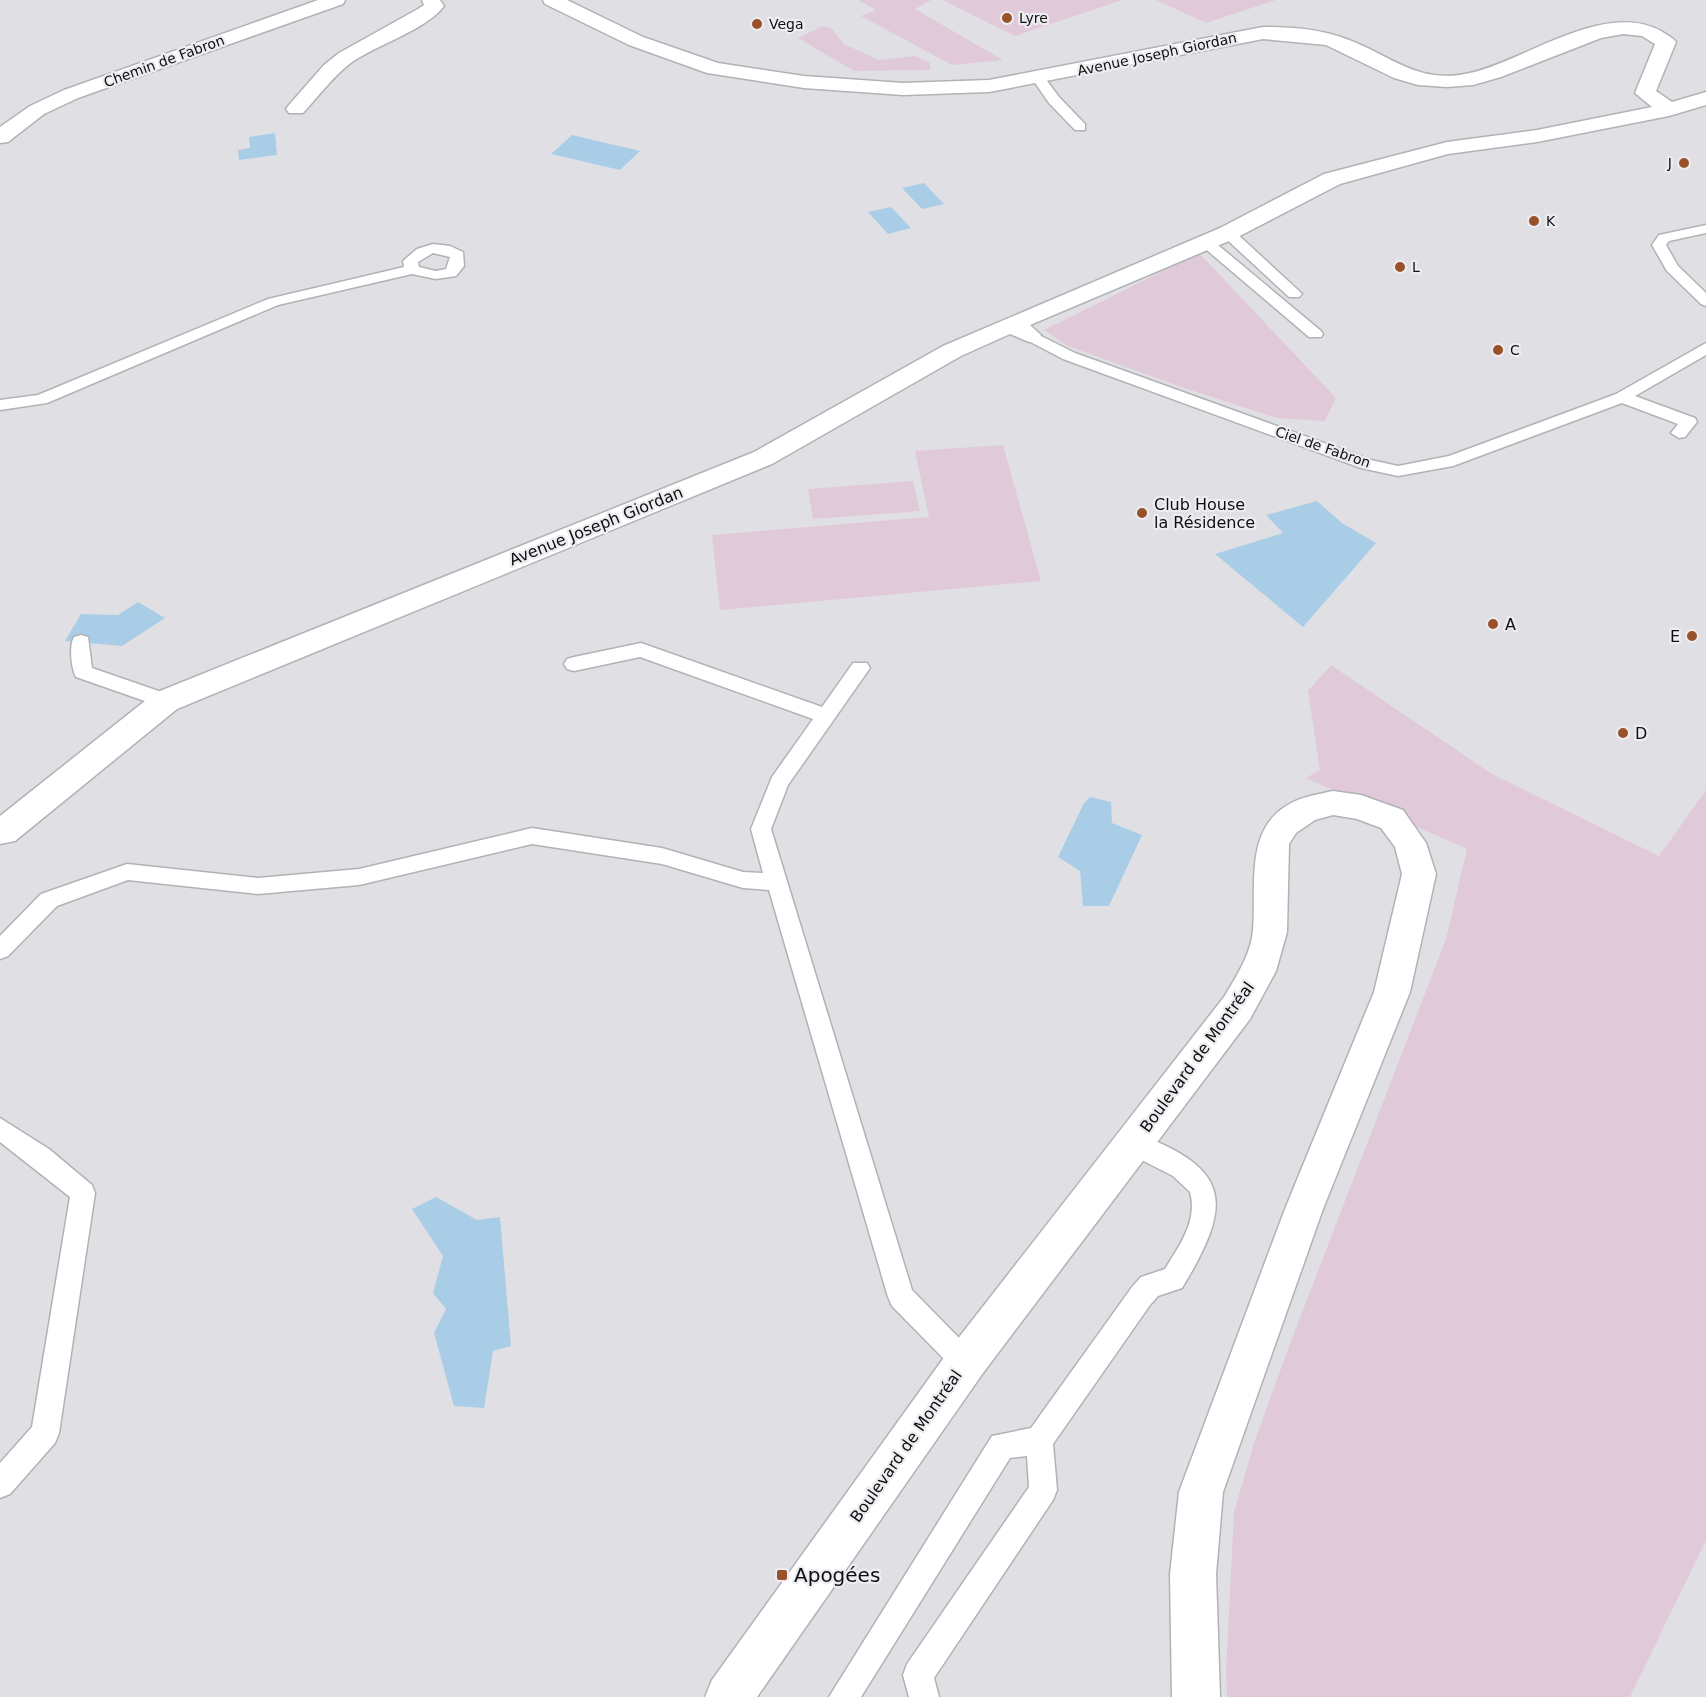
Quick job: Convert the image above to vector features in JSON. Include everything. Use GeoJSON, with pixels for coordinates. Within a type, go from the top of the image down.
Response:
{"type":"FeatureCollection","features":[{"type":"Feature","properties":{"kind":"street","name":"Chemin de Fabron"},"geometry":{"type":"LineString","coordinates":[[0,137],[38,110],[71,94],[336,0]]}},
{"type":"Feature","properties":{"kind":"street"},"geometry":{"type":"LineString","coordinates":[[296,109],[331,69],[346,57],[425,13],[434,6],[431,0]]}},
{"type":"Feature","properties":{"kind":"street","name":"Avenue Joseph Giordan"},"geometry":{"type":"LineString","coordinates":[[552,0],[636,41],[714,69],[804,82],[903,89],[989,86],[1263,33],[1303,33],[1341,44],[1400,74],[1431,81],[1474,79],[1591,26],[1619,22],[1639,24],[1651,29],[1666,42],[1645,93],[1669,110]]}},
{"type":"Feature","properties":{"kind":"street","name":"Avenue Joseph Giordan"},"geometry":{"type":"LineString","coordinates":[[1,832],[166,701],[763,458],[952,351],[1021,330],[1217,238],[1332,179],[1447,148],[1537,136],[1669,110],[1706,98]]}},
{"type":"Feature","properties":{"kind":"street","name":"Boulevard de Montréal"},"geometry":{"type":"LineString","coordinates":[[729,1697],[968,1359],[1237,1008],[1258,971],[1270,932],[1270,878],[1273,844],[1284,824],[1305,810],[1333,803],[1361,807],[1392,819],[1410,843],[1419,874],[1392,992],[1304,1209],[1201,1492],[1193,1574],[1196,1697]]}},
{"type":"Feature","properties":{"kind":"lane"},"geometry":{"type":"LineString","coordinates":[[1037,77],[1054,100],[1080,127]]}},
{"type":"Feature","properties":{"kind":"lane"},"geometry":{"type":"LineString","coordinates":[[1706,229],[1664,238],[1659,245],[1672,268],[1706,300]]}},
{"type":"Feature","properties":{"kind":"lane"},"geometry":{"type":"LineString","coordinates":[[1217,238],[1294,294]]}},
{"type":"Feature","properties":{"kind":"lane"},"geometry":{"type":"LineString","coordinates":[[1217,238],[1315,334]]}},
{"type":"Feature","properties":{"kind":"lane"},"geometry":{"type":"LineString","coordinates":[[0,405],[41,400],[273,302],[412,270]]}},
{"type":"Feature","properties":{"kind":"lane","name":"Ciel de Fabron"},"geometry":{"type":"LineString","coordinates":[[1021,330],[1080,360],[1367,464],[1398,471],[1453,461],[1622,397],[1706,348]]}},
{"type":"Feature","properties":{"kind":"lane"},"geometry":{"type":"LineString","coordinates":[[1622,397],[1689,422],[1679,434]]}},
{"type":"Feature","properties":{"kind":"lane"},"geometry":{"type":"LineString","coordinates":[[81,642],[83,672],[166,701]]}},
{"type":"Feature","properties":{"kind":"lane"},"geometry":{"type":"LineString","coordinates":[[574,664],[641,650],[826,716]]}},
{"type":"Feature","properties":{"kind":"lane"},"geometry":{"type":"LineString","coordinates":[[860,668],[780,782],[761,829],[901,1297],[953,1350],[968,1359]]}},
{"type":"Feature","properties":{"kind":"lane"},"geometry":{"type":"LineString","coordinates":[[0,950],[50,900],[127,872],[258,886],[360,877],[532,836],[662,856],[743,880],[776,882]]}},
{"type":"Feature","properties":{"kind":"lane"},"geometry":{"type":"LineString","coordinates":[[0,1129],[40,1157],[82,1193],[45,1433],[0,1484]]}},
{"type":"Feature","properties":{"kind":"lane"},"geometry":{"type":"LineString","coordinates":[[924,1697],[918,1675],[1043,1490],[1039,1440],[1141,1296],[1150,1286],[1173,1278],[1206,1212],[1203,1194],[1193,1176],[1135,1144]]}},
{"type":"Feature","properties":{"kind":"lane"},"geometry":{"type":"LineString","coordinates":[[844,1697],[1002,1446],[1039,1440]]}},
{"type":"Feature","properties":{"kind":"shaded area"},"geometry":{"type":"Polygon","coordinates":[[[858,0],[931,0],[915,9],[1003,60],[952,65],[861,16],[876,10],[858,0]]]}},
{"type":"Feature","properties":{"kind":"shaded area","name":"Lyre"},"geometry":{"type":"Polygon","coordinates":[[[943,0],[1122,0],[1015,36],[943,0]]]}},
{"type":"Feature","properties":{"kind":"shaded area"},"geometry":{"type":"Polygon","coordinates":[[[1156,0],[1276,0],[1206,23],[1156,0]]]}},
{"type":"Feature","properties":{"kind":"shaded area"},"geometry":{"type":"Polygon","coordinates":[[[823,26],[831,28],[844,44],[879,60],[915,56],[930,63],[930,70],[854,71],[798,38],[823,26]]]}},
{"type":"Feature","properties":{"kind":"shaded area"},"geometry":{"type":"Polygon","coordinates":[[[1199,253],[1336,398],[1325,421],[1277,418],[1181,387],[1068,346],[1044,330],[1199,253]]]}},
{"type":"Feature","properties":{"kind":"shaded area"},"geometry":{"type":"Polygon","coordinates":[[[1003,445],[1041,581],[720,610],[712,535],[929,517],[915,451],[1003,445]]]}},
{"type":"Feature","properties":{"kind":"shaded area"},"geometry":{"type":"Polygon","coordinates":[[[913,481],[920,511],[813,519],[808,489],[913,481]]]}},
{"type":"Feature","properties":{"kind":"shaded area"},"geometry":{"type":"Polygon","coordinates":[[[1331,665],[1492,774],[1659,856],[1706,790],[1706,1540],[1630,1697],[1227,1697],[1226,1671],[1234,1512],[1255,1440],[1291,1341],[1446,939],[1467,849],[1306,778],[1320,770],[1308,691],[1331,665]]]}},
{"type":"Feature","properties":{"kind":"water"},"geometry":{"type":"Polygon","coordinates":[[[275,133],[277,155],[239,160],[238,150],[250,148],[249,137],[275,133]]]}},
{"type":"Feature","properties":{"kind":"water"},"geometry":{"type":"Polygon","coordinates":[[[572,135],[640,151],[620,170],[551,154],[572,135]]]}},
{"type":"Feature","properties":{"kind":"water"},"geometry":{"type":"Polygon","coordinates":[[[924,183],[944,204],[922,209],[902,188],[924,183]]]}},
{"type":"Feature","properties":{"kind":"water"},"geometry":{"type":"Polygon","coordinates":[[[891,207],[911,228],[888,234],[868,212],[891,207]]]}},
{"type":"Feature","properties":{"kind":"water"},"geometry":{"type":"Polygon","coordinates":[[[1317,501],[1342,523],[1376,543],[1303,627],[1215,554],[1283,533],[1266,515],[1317,501]]]}},
{"type":"Feature","properties":{"kind":"water"},"geometry":{"type":"Polygon","coordinates":[[[138,602],[165,618],[122,646],[65,641],[81,614],[118,615],[138,602]]]}},
{"type":"Feature","properties":{"kind":"water"},"geometry":{"type":"Polygon","coordinates":[[[1090,797],[1111,802],[1112,823],[1142,835],[1109,906],[1083,906],[1080,871],[1058,857],[1084,803],[1090,797]]]}},
{"type":"Feature","properties":{"kind":"water"},"geometry":{"type":"Polygon","coordinates":[[[436,1197],[477,1220],[500,1217],[511,1346],[493,1351],[484,1408],[454,1406],[434,1333],[446,1309],[433,1293],[443,1256],[412,1209],[436,1197]]]}},
{"type":"Feature","properties":{"kind":"place","name":"Lyre"},"geometry":{"type":"Point","coordinates":[1007,18]}},
{"type":"Feature","properties":{"kind":"place","name":"Vega"},"geometry":{"type":"Point","coordinates":[757,24]}},
{"type":"Feature","properties":{"kind":"place","name":"J"},"geometry":{"type":"Point","coordinates":[1684,163]}},
{"type":"Feature","properties":{"kind":"place","name":"K"},"geometry":{"type":"Point","coordinates":[1534,221]}},
{"type":"Feature","properties":{"kind":"place","name":"L"},"geometry":{"type":"Point","coordinates":[1400,267]}},
{"type":"Feature","properties":{"kind":"place","name":"C"},"geometry":{"type":"Point","coordinates":[1498,350]}},
{"type":"Feature","properties":{"kind":"place","name":"Club House la Résidence"},"geometry":{"type":"Point","coordinates":[1142,513]}},
{"type":"Feature","properties":{"kind":"place","name":"A"},"geometry":{"type":"Point","coordinates":[1493,624]}},
{"type":"Feature","properties":{"kind":"place","name":"E"},"geometry":{"type":"Point","coordinates":[1692,636]}},
{"type":"Feature","properties":{"kind":"place","name":"D"},"geometry":{"type":"Point","coordinates":[1623,733]}},
{"type":"Feature","properties":{"kind":"place","name":"Apogées"},"geometry":{"type":"Point","coordinates":[782,1575]}}]}
